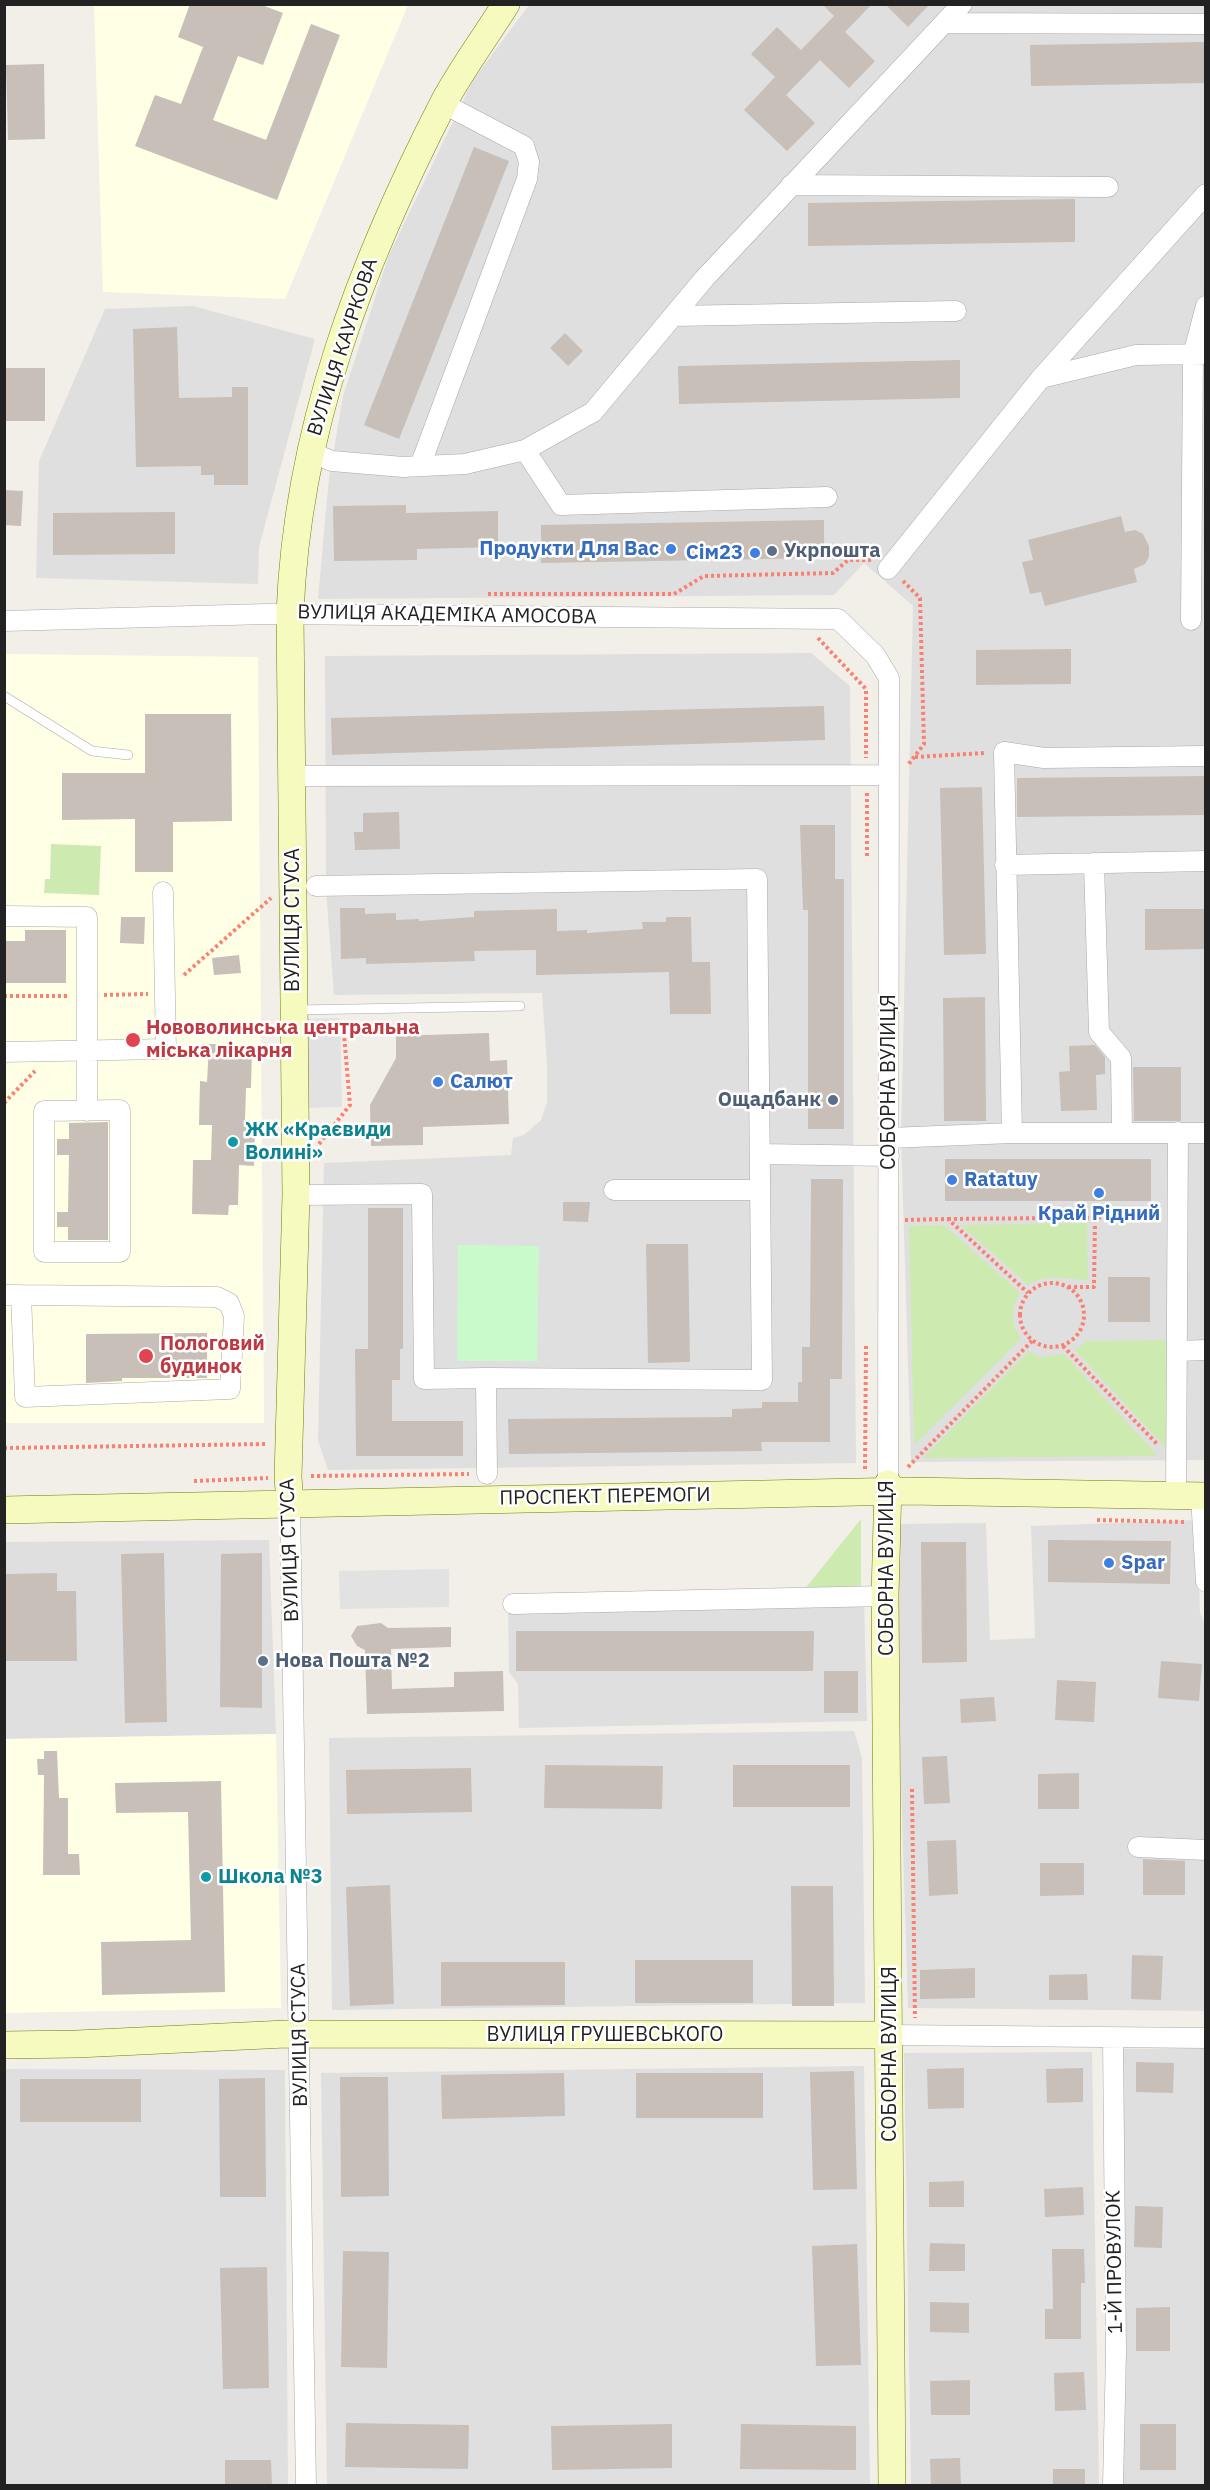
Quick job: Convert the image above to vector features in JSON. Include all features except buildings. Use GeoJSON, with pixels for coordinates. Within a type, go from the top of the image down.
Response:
{"type":"FeatureCollection","features":[{"type":"Feature","properties":{"kind":"street","name":"ВУЛИЦЯ КАУРКОВА"},"geometry":{"type":"LineString","coordinates":[[290,614],[296,533],[309,452],[347,320],[394,203],[444,104],[506,4]]}},
{"type":"Feature","properties":{"kind":"street"},"geometry":{"type":"LineString","coordinates":[[309,452],[332,461],[420,466],[465,464],[525,450],[593,412],[673,316],[791,185],[963,4]]}},
{"type":"Feature","properties":{"kind":"street"},"geometry":{"type":"LineString","coordinates":[[945,23],[1206,24]]}},
{"type":"Feature","properties":{"kind":"street"},"geometry":{"type":"LineString","coordinates":[[420,466],[527,179],[529,162],[524,146],[444,104]]}},
{"type":"Feature","properties":{"kind":"street"},"geometry":{"type":"LineString","coordinates":[[791,185],[1108,187]]}},
{"type":"Feature","properties":{"kind":"street"},"geometry":{"type":"LineString","coordinates":[[888,569],[1041,378],[1206,194]]}},
{"type":"Feature","properties":{"kind":"street"},"geometry":{"type":"LineString","coordinates":[[1191,620],[1199,355],[1206,306]]}},
{"type":"Feature","properties":{"kind":"street"},"geometry":{"type":"LineString","coordinates":[[673,316],[956,311]]}},
{"type":"Feature","properties":{"kind":"street"},"geometry":{"type":"LineString","coordinates":[[1041,378],[1136,355],[1199,355]]}},
{"type":"Feature","properties":{"kind":"street"},"geometry":{"type":"LineString","coordinates":[[525,450],[561,505],[827,497]]}},
{"type":"Feature","properties":{"kind":"street","name":"ВУЛИЦЯ АКАДЕМІКА АМОСОВА"},"geometry":{"type":"LineString","coordinates":[[4,621],[290,614],[838,619],[875,655]]}},
{"type":"Feature","properties":{"kind":"street","name":"ВУЛИЦЯ СТУСА"},"geometry":{"type":"LineString","coordinates":[[290,614],[296,1195],[288,1477],[300,2035],[306,2486]]}},
{"type":"Feature","properties":{"kind":"street","name":"СОБОРНА ВУЛИЦЯ"},"geometry":{"type":"LineString","coordinates":[[875,655],[888,678],[889,775],[889,1147],[894,1482],[885,1596],[892,2486]]}},
{"type":"Feature","properties":{"kind":"street"},"geometry":{"type":"LineString","coordinates":[[1012,1132],[1004,752],[1044,758],[1206,756]]}},
{"type":"Feature","properties":{"kind":"street"},"geometry":{"type":"LineString","coordinates":[[293,776],[889,775]]}},
{"type":"Feature","properties":{"kind":"street"},"geometry":{"type":"LineString","coordinates":[[1005,865],[1206,861]]}},
{"type":"Feature","properties":{"kind":"street"},"geometry":{"type":"LineString","coordinates":[[1094,863],[1099,1032],[1121,1058],[1122,1132]]}},
{"type":"Feature","properties":{"kind":"street"},"geometry":{"type":"LineString","coordinates":[[296,1195],[422,1194],[424,1379],[762,1380],[757,879],[316,886]]}},
{"type":"Feature","properties":{"kind":"street"},"geometry":{"type":"LineString","coordinates":[[4,1052],[166,1049],[163,892]]}},
{"type":"Feature","properties":{"kind":"street"},"geometry":{"type":"LineString","coordinates":[[4,916],[87,917],[87,1111]]}},
{"type":"Feature","properties":{"kind":"street"},"geometry":{"type":"LineString","coordinates":[[120,1110],[120,1252],[44,1252],[44,1111],[87,1111],[120,1110]]}},
{"type":"Feature","properties":{"kind":"street"},"geometry":{"type":"LineString","coordinates":[[760,1154],[889,1147],[1012,1132],[1206,1133]]}},
{"type":"Feature","properties":{"kind":"street"},"geometry":{"type":"LineString","coordinates":[[1178,1132],[1176,1465],[1194,1496],[1206,1582]]}},
{"type":"Feature","properties":{"kind":"street"},"geometry":{"type":"LineString","coordinates":[[614,1190],[760,1190]]}},
{"type":"Feature","properties":{"kind":"street"},"geometry":{"type":"LineString","coordinates":[[13,1295],[217,1297],[229,1303],[234,1316],[230,1389],[25,1397],[13,1295]]}},
{"type":"Feature","properties":{"kind":"street"},"geometry":{"type":"LineString","coordinates":[[1177,1351],[1206,1350]]}},
{"type":"Feature","properties":{"kind":"street"},"geometry":{"type":"LineString","coordinates":[[486,1378],[488,1474]]}},
{"type":"Feature","properties":{"kind":"street","name":"ПРОСПЕКТ ПЕРЕМОГИ"},"geometry":{"type":"LineString","coordinates":[[4,1510],[290,1503],[894,1482],[1194,1496]]}},
{"type":"Feature","properties":{"kind":"street"},"geometry":{"type":"LineString","coordinates":[[513,1604],[885,1596]]}},
{"type":"Feature","properties":{"kind":"street"},"geometry":{"type":"LineString","coordinates":[[1138,1847],[1206,1850]]}},
{"type":"Feature","properties":{"kind":"street","name":"ВУЛИЦЯ ГРУШЕВСЬКОГО"},"geometry":{"type":"LineString","coordinates":[[4,2045],[300,2035],[890,2035],[1113,2039],[1206,2038]]}},
{"type":"Feature","properties":{"kind":"street","name":"1-Й ПРОВУЛОК"},"geometry":{"type":"LineString","coordinates":[[1113,2039],[1116,2352],[1113,2486]]}},
{"type":"Feature","properties":{"kind":"lane"},"geometry":{"type":"LineString","coordinates":[[4,696],[92,751],[128,755]]}},
{"type":"Feature","properties":{"kind":"lane"},"geometry":{"type":"LineString","coordinates":[[294,1010],[520,1006]]}},
{"type":"Feature","properties":{"kind":"path"},"geometry":{"type":"LineString","coordinates":[[483,594],[674,594],[704,576],[832,573],[848,560],[876,560],[913,589],[920,598]]}},
{"type":"Feature","properties":{"kind":"path"},"geometry":{"type":"LineString","coordinates":[[914,757],[1004,752]]}},
{"type":"Feature","properties":{"kind":"path"},"geometry":{"type":"LineString","coordinates":[[164,993],[273,897]]}},
{"type":"Feature","properties":{"kind":"path"},"geometry":{"type":"LineString","coordinates":[[4,1103],[55,1052]]}},
{"type":"Feature","properties":{"kind":"path"},"geometry":{"type":"LineString","coordinates":[[901,1221],[1178,1217]]}},
{"type":"Feature","properties":{"kind":"path"},"geometry":{"type":"LineString","coordinates":[[1067,1287],[1082,1302],[1083,1323],[1079,1333],[1063,1346],[1053,1348],[1032,1341],[1020,1324],[1022,1302],[1028,1293],[1047,1283],[1067,1287],[1094,1287],[1095,1218]]}},
{"type":"Feature","properties":{"kind":"path"},"geometry":{"type":"LineString","coordinates":[[948,1219],[1028,1293]]}},
{"type":"Feature","properties":{"kind":"path"},"geometry":{"type":"LineString","coordinates":[[894,1482],[1032,1341]]}},
{"type":"Feature","properties":{"kind":"path"},"geometry":{"type":"LineString","coordinates":[[1063,1346],[1176,1465]]}},
{"type":"Feature","properties":{"kind":"path"},"geometry":{"type":"LineString","coordinates":[[4,1448],[271,1444]]}},
{"type":"Feature","properties":{"kind":"shaded area"},"geometry":{"type":"Polygon","coordinates":[[[94,5],[408,5],[285,299],[103,292],[94,5]]]}},
{"type":"Feature","properties":{"kind":"shaded area"},"geometry":{"type":"Polygon","coordinates":[[[529,5],[1205,5],[1205,1460],[911,1462],[901,1137],[913,606],[864,563],[834,595],[318,599],[329,478],[343,396],[389,255],[473,80],[529,5]]]}},
{"type":"Feature","properties":{"kind":"shaded area"},"geometry":{"type":"Polygon","coordinates":[[[193,306],[315,339],[259,547],[258,584],[36,578],[39,461],[105,309],[193,306]]]}},
{"type":"Feature","properties":{"kind":"shaded area"},"geometry":{"type":"Polygon","coordinates":[[[811,653],[850,686],[856,1463],[328,1470],[318,1440],[324,1163],[511,1155],[513,1138],[524,1135],[541,1120],[547,1102],[547,1064],[542,993],[334,995],[326,890],[325,656],[811,653]]]}},
{"type":"Feature","properties":{"kind":"shaded area","name":"Нововолинська центральна міська лікарня"},"geometry":{"type":"Polygon","coordinates":[[[5,654],[258,657],[264,1423],[5,1423],[5,654]]]}},
{"type":"Feature","properties":{"kind":"shaded area"},"geometry":{"type":"Polygon","coordinates":[[[340,1018],[342,1107],[304,1108],[303,1019],[340,1018]]]}},
{"type":"Feature","properties":{"kind":"shaded area"},"geometry":{"type":"Polygon","coordinates":[[[1197,1520],[1200,1613],[1206,1626],[1205,2011],[908,2008],[893,1524],[986,1523],[990,1640],[1035,1638],[1031,1526],[1197,1520]]]}},
{"type":"Feature","properties":{"kind":"shaded area"},"geometry":{"type":"Polygon","coordinates":[[[269,1540],[276,1734],[5,1739],[4,1542],[269,1540]]]}},
{"type":"Feature","properties":{"kind":"shaded area"},"geometry":{"type":"Polygon","coordinates":[[[449,1569],[449,1607],[340,1609],[339,1571],[449,1569]]]}},
{"type":"Feature","properties":{"kind":"shaded area"},"geometry":{"type":"Polygon","coordinates":[[[864,1602],[867,1721],[519,1728],[518,1684],[509,1672],[508,1609],[864,1602]]]}},
{"type":"Feature","properties":{"kind":"shaded area"},"geometry":{"type":"Polygon","coordinates":[[[854,1731],[862,1758],[865,2003],[332,2010],[329,1738],[854,1731]]]}},
{"type":"Feature","properties":{"kind":"shaded area"},"geometry":{"type":"Polygon","coordinates":[[[276,1734],[281,2008],[5,2013],[4,1739],[276,1734]]]}},
{"type":"Feature","properties":{"kind":"shaded area"},"geometry":{"type":"Polygon","coordinates":[[[1205,2048],[1205,2485],[1120,2485],[1119,2049],[1205,2048]]]}},
{"type":"Feature","properties":{"kind":"shaded area"},"geometry":{"type":"Polygon","coordinates":[[[1092,2052],[1099,2485],[911,2485],[904,2053],[1092,2052]]]}},
{"type":"Feature","properties":{"kind":"shaded area"},"geometry":{"type":"Polygon","coordinates":[[[864,2066],[870,2485],[327,2485],[321,2073],[864,2066]]]}},
{"type":"Feature","properties":{"kind":"shaded area"},"geometry":{"type":"Polygon","coordinates":[[[5,2069],[285,2070],[288,2485],[5,2486],[5,2069]]]}},
{"type":"Feature","properties":{"kind":"green space"},"geometry":{"type":"Polygon","coordinates":[[[51,844],[101,846],[99,895],[44,893],[45,879],[50,879],[51,844]]]}},
{"type":"Feature","properties":{"kind":"green space"},"geometry":{"type":"Polygon","coordinates":[[[1087,1223],[1088,1280],[1049,1278],[1028,1285],[961,1225],[1087,1223]]]}},
{"type":"Feature","properties":{"kind":"green space"},"geometry":{"type":"Polygon","coordinates":[[[944,1225],[1020,1293],[1013,1316],[1021,1339],[914,1445],[909,1226],[944,1225]]]}},
{"type":"Feature","properties":{"kind":"green space"},"geometry":{"type":"Polygon","coordinates":[[[458,1245],[539,1246],[537,1361],[457,1361],[458,1245]]]}},
{"type":"Feature","properties":{"kind":"green space"},"geometry":{"type":"Polygon","coordinates":[[[1166,1340],[1166,1448],[1075,1350],[1086,1341],[1166,1340]]]}},
{"type":"Feature","properties":{"kind":"green space"},"geometry":{"type":"Polygon","coordinates":[[[1029,1351],[1040,1357],[1064,1354],[1158,1456],[923,1458],[1029,1351]]]}},
{"type":"Feature","properties":{"kind":"green space"},"geometry":{"type":"Polygon","coordinates":[[[861,1519],[861,1594],[800,1595],[861,1519]]]}},
{"type":"Feature","properties":{"kind":"place","name":"Продукти Для Вас"},"geometry":{"type":"Point","coordinates":[671,549]}},
{"type":"Feature","properties":{"kind":"place","name":"Укрпошта"},"geometry":{"type":"Point","coordinates":[772,551]}},
{"type":"Feature","properties":{"kind":"place","name":"Сім23"},"geometry":{"type":"Point","coordinates":[755,553]}},
{"type":"Feature","properties":{"kind":"place","name":"Нововолинська центральна міська лікарня"},"geometry":{"type":"Point","coordinates":[133,1040]}},
{"type":"Feature","properties":{"kind":"place","name":"Салют"},"geometry":{"type":"Point","coordinates":[438,1082]}},
{"type":"Feature","properties":{"kind":"place","name":"Ощадбанк"},"geometry":{"type":"Point","coordinates":[833,1100]}},
{"type":"Feature","properties":{"kind":"place","name":"ЖК «Краєвиди Волині»"},"geometry":{"type":"Point","coordinates":[233,1142]}},
{"type":"Feature","properties":{"kind":"place","name":"Ratatuy"},"geometry":{"type":"Point","coordinates":[952,1180]}},
{"type":"Feature","properties":{"kind":"place","name":"Край Рідний"},"geometry":{"type":"Point","coordinates":[1099,1193]}},
{"type":"Feature","properties":{"kind":"place","name":"Пологовий будинок"},"geometry":{"type":"Point","coordinates":[146,1356]}},
{"type":"Feature","properties":{"kind":"place","name":"Spar"},"geometry":{"type":"Point","coordinates":[1109,1563]}},
{"type":"Feature","properties":{"kind":"place","name":"Нова Пошта №2"},"geometry":{"type":"Point","coordinates":[263,1661]}},
{"type":"Feature","properties":{"kind":"place","name":"Школа №3"},"geometry":{"type":"Point","coordinates":[206,1877]}}]}
